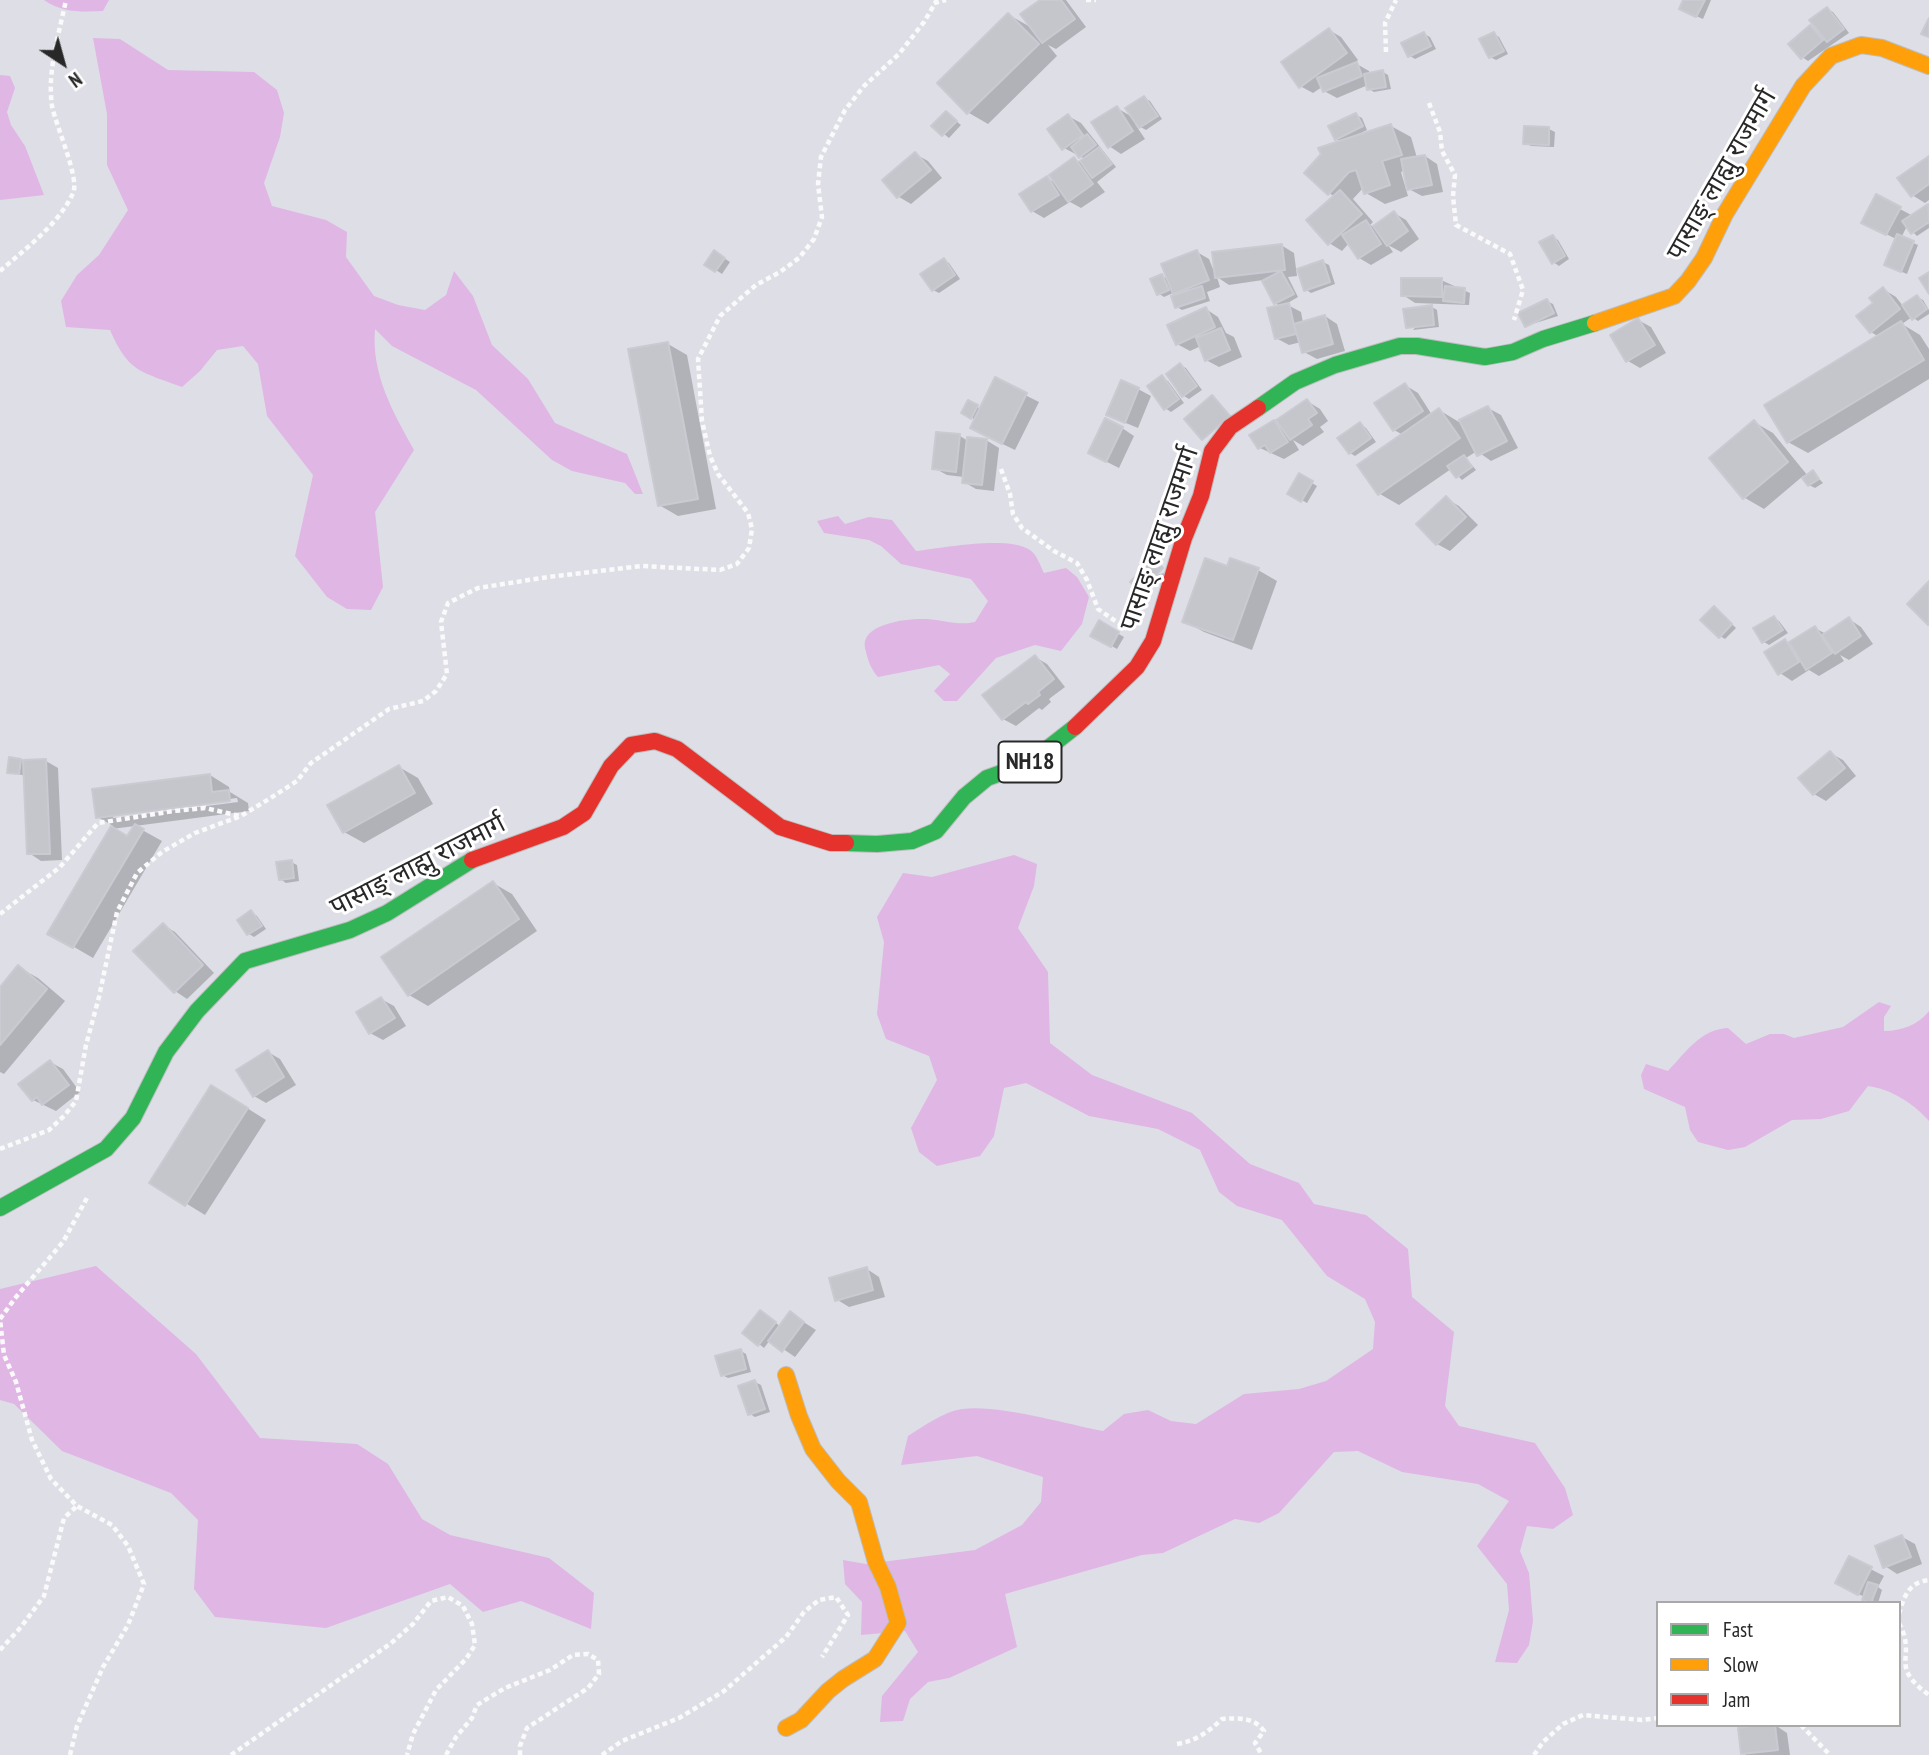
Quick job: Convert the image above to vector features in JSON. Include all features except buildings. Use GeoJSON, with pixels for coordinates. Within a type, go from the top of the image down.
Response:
{"type":"FeatureCollection","features":[{"type":"Feature","properties":{"kind":"main road","name":"पासाङ् लाह्मु राजमार्ग"},"geometry":{"type":"LineString","coordinates":[[0,1208],[106,1149],[133,1118],[166,1052],[189,1021],[245,961],[350,930],[387,913],[481,855],[563,827],[584,813],[611,766],[631,745],[655,741],[677,749],[780,827],[831,843],[877,845],[912,841],[936,831],[964,797],[987,778],[1028,763],[1065,737],[1137,667],[1153,641],[1184,538],[1201,496],[1212,451],[1230,427],[1295,382],[1335,366],[1400,346],[1429,347],[1485,357],[1513,352],[1543,339],[1674,296],[1704,258],[1725,214],[1803,86],[1831,56],[1861,45],[1882,48],[1929,66]]}},
{"type":"Feature","properties":{"kind":"main road"},"geometry":{"type":"LineString","coordinates":[[786,1375],[813,1449],[859,1502],[876,1562],[888,1587],[898,1623],[875,1659],[843,1679],[801,1720],[786,1728]]}},
{"type":"Feature","properties":{"kind":"path"},"geometry":{"type":"LineString","coordinates":[[0,271],[40,236],[74,192],[75,175],[61,141],[52,105],[51,74],[66,0]]}},
{"type":"Feature","properties":{"kind":"path"},"geometry":{"type":"LineString","coordinates":[[0,1149],[49,1130],[76,1101],[117,912],[136,873],[162,852],[195,833],[241,816],[297,781],[312,763],[389,709],[423,701],[436,691],[447,674],[441,622],[448,603],[478,588],[548,577],[641,566],[720,570],[737,564],[749,548],[752,529],[748,513],[718,474],[710,456],[702,421],[698,359],[720,316],[755,285],[799,258],[814,239],[822,217],[818,184],[821,157],[845,110],[864,86],[899,54],[924,22],[935,2],[946,0]]}},
{"type":"Feature","properties":{"kind":"path"},"geometry":{"type":"LineString","coordinates":[[1086,0],[1097,0]]}},
{"type":"Feature","properties":{"kind":"path"},"geometry":{"type":"LineString","coordinates":[[1386,52],[1385,23],[1396,0]]}},
{"type":"Feature","properties":{"kind":"path"},"geometry":{"type":"LineString","coordinates":[[1429,103],[1440,132],[1442,151],[1454,175],[1456,225],[1510,254],[1523,289],[1514,318],[1513,352]]}},
{"type":"Feature","properties":{"kind":"path"},"geometry":{"type":"LineString","coordinates":[[1000,469],[1010,494],[1013,514],[1022,528],[1054,551],[1077,563],[1098,608],[1131,631],[1153,641]]}},
{"type":"Feature","properties":{"kind":"path"},"geometry":{"type":"LineString","coordinates":[[0,915],[60,867],[98,823],[205,808],[241,816]]}},
{"type":"Feature","properties":{"kind":"path"},"geometry":{"type":"LineString","coordinates":[[70,1755],[82,1714],[103,1667],[128,1625],[144,1584],[128,1546],[112,1525],[77,1506],[51,1479],[32,1440],[16,1382],[4,1354],[0,1319],[63,1242],[89,1194]]}},
{"type":"Feature","properties":{"kind":"path"},"geometry":{"type":"LineString","coordinates":[[0,1650],[21,1628],[44,1596],[64,1518],[77,1506]]}},
{"type":"Feature","properties":{"kind":"path"},"geometry":{"type":"LineString","coordinates":[[1901,1608],[1908,1589],[1920,1581],[1929,1580]]}},
{"type":"Feature","properties":{"kind":"path"},"geometry":{"type":"LineString","coordinates":[[231,1755],[390,1644],[413,1624],[431,1601],[448,1597],[463,1606],[472,1624],[475,1645],[466,1659],[436,1690],[413,1734],[407,1755]]}},
{"type":"Feature","properties":{"kind":"path"},"geometry":{"type":"LineString","coordinates":[[602,1755],[622,1741],[679,1718],[724,1691],[786,1637],[804,1612],[819,1600],[836,1597],[848,1615],[819,1661]]}},
{"type":"Feature","properties":{"kind":"path"},"geometry":{"type":"LineString","coordinates":[[1901,1627],[1906,1636],[1904,1669],[1913,1683],[1929,1695]]}},
{"type":"Feature","properties":{"kind":"path"},"geometry":{"type":"LineString","coordinates":[[446,1755],[456,1737],[472,1718],[477,1705],[505,1688],[550,1670],[573,1655],[588,1654],[598,1660],[599,1674],[589,1688],[527,1728],[520,1746],[520,1755]]}},
{"type":"Feature","properties":{"kind":"path"},"geometry":{"type":"LineString","coordinates":[[1534,1755],[1543,1742],[1563,1724],[1583,1715],[1632,1720],[1656,1718]]}},
{"type":"Feature","properties":{"kind":"path"},"geometry":{"type":"LineString","coordinates":[[1177,1744],[1192,1741],[1222,1719],[1242,1718],[1259,1724],[1264,1731],[1255,1743],[1262,1755]]}},
{"type":"Feature","properties":{"kind":"path"},"geometry":{"type":"LineString","coordinates":[[1803,1727],[1830,1755]]}},
{"type":"Feature","properties":{"kind":"shaded area"},"geometry":{"type":"Polygon","coordinates":[[[44,0],[109,0],[103,11],[87,12],[72,11],[44,0]]]}},
{"type":"Feature","properties":{"kind":"shaded area"},"geometry":{"type":"Polygon","coordinates":[[[93,38],[120,39],[168,70],[254,72],[277,90],[284,113],[280,137],[264,183],[272,206],[326,220],[347,232],[346,257],[374,296],[398,305],[425,310],[446,295],[454,271],[473,296],[492,345],[528,379],[555,423],[627,454],[643,494],[635,494],[625,483],[572,471],[552,460],[476,390],[392,346],[375,329],[376,362],[380,377],[391,407],[414,450],[375,512],[383,587],[371,610],[347,609],[327,597],[295,556],[313,475],[267,416],[258,364],[243,346],[217,350],[182,387],[137,369],[123,355],[110,330],[66,327],[61,301],[77,275],[99,255],[128,210],[107,165],[107,114],[93,38]]]}},
{"type":"Feature","properties":{"kind":"shaded area"},"geometry":{"type":"Polygon","coordinates":[[[0,75],[10,76],[15,88],[7,112],[11,125],[25,146],[44,195],[0,200],[0,75]]]}},
{"type":"Feature","properties":{"kind":"shaded area"},"geometry":{"type":"Polygon","coordinates":[[[838,516],[845,524],[869,517],[892,520],[916,551],[991,543],[1007,543],[1030,550],[1044,573],[1066,568],[1077,577],[1089,597],[1082,624],[1061,651],[1035,645],[996,658],[957,701],[944,701],[934,691],[950,674],[939,665],[878,677],[865,648],[865,640],[870,633],[898,621],[927,619],[975,622],[988,601],[971,579],[901,564],[881,546],[869,540],[824,533],[817,521],[838,516]]]}},
{"type":"Feature","properties":{"kind":"shaded area"},"geometry":{"type":"Polygon","coordinates":[[[1014,855],[1037,864],[1034,886],[1018,928],[1048,972],[1050,1043],[1092,1075],[1192,1113],[1250,1164],[1299,1183],[1314,1204],[1366,1215],[1408,1249],[1412,1297],[1454,1332],[1445,1406],[1459,1426],[1535,1443],[1565,1488],[1573,1515],[1553,1529],[1527,1526],[1520,1551],[1529,1573],[1533,1621],[1529,1645],[1517,1663],[1495,1662],[1509,1610],[1507,1584],[1477,1546],[1509,1501],[1478,1484],[1402,1472],[1358,1451],[1334,1452],[1279,1513],[1259,1523],[1235,1519],[1163,1553],[1142,1555],[1005,1594],[1017,1647],[949,1678],[928,1682],[910,1699],[903,1721],[880,1722],[882,1696],[918,1652],[905,1631],[861,1635],[862,1602],[845,1584],[843,1560],[866,1564],[975,1550],[1022,1525],[1041,1502],[1043,1477],[977,1456],[901,1465],[908,1436],[948,1413],[977,1408],[1013,1412],[1103,1431],[1124,1414],[1148,1410],[1171,1421],[1196,1424],[1244,1394],[1299,1389],[1326,1381],[1373,1349],[1375,1322],[1365,1299],[1327,1276],[1282,1220],[1237,1206],[1219,1192],[1200,1150],[1158,1129],[1089,1116],[1026,1083],[1004,1088],[994,1136],[980,1156],[937,1166],[919,1152],[911,1128],[937,1080],[929,1056],[886,1039],[877,1014],[884,942],[877,917],[903,873],[932,877],[1014,855]]]}},
{"type":"Feature","properties":{"kind":"shaded area"},"geometry":{"type":"Polygon","coordinates":[[[1879,1002],[1891,1006],[1884,1017],[1884,1031],[1909,1026],[1929,1011],[1929,1121],[1901,1098],[1868,1086],[1849,1111],[1821,1119],[1792,1120],[1745,1147],[1728,1150],[1698,1142],[1690,1130],[1685,1107],[1644,1089],[1641,1075],[1646,1064],[1668,1071],[1694,1043],[1718,1029],[1728,1028],[1746,1044],[1770,1034],[1784,1034],[1794,1038],[1843,1027],[1879,1002]]]}},
{"type":"Feature","properties":{"kind":"shaded area"},"geometry":{"type":"Polygon","coordinates":[[[96,1266],[196,1354],[260,1438],[357,1444],[388,1464],[422,1519],[450,1535],[549,1558],[594,1593],[591,1629],[521,1601],[483,1612],[450,1584],[326,1628],[215,1617],[194,1589],[198,1520],[171,1493],[62,1451],[14,1404],[0,1400],[0,1289],[96,1266]]]}},
{"type":"Feature","properties":{"kind":"traffic: fast"},"geometry":{"type":"LineString","coordinates":[[1258,408],[1295,382],[1335,365],[1400,346],[1417,346],[1485,357],[1513,352],[1543,339],[1595,323]]}},
{"type":"Feature","properties":{"kind":"traffic: fast"},"geometry":{"type":"LineString","coordinates":[[846,843],[912,841],[936,831],[964,797],[987,778],[1029,763],[1075,727]]}},
{"type":"Feature","properties":{"kind":"traffic: fast"},"geometry":{"type":"LineString","coordinates":[[0,1208],[106,1149],[133,1118],[166,1052],[197,1011],[245,961],[350,930],[387,913],[472,860]]}},
{"type":"Feature","properties":{"kind":"traffic: slow"},"geometry":{"type":"LineString","coordinates":[[1595,323],[1674,296],[1688,281],[1704,258],[1725,214],[1803,86],[1831,56],[1861,45],[1882,48],[1929,66]]}},
{"type":"Feature","properties":{"kind":"traffic: slow"},"geometry":{"type":"LineString","coordinates":[[786,1375],[813,1449],[859,1502],[876,1562],[888,1587],[898,1623],[875,1659],[843,1679],[801,1720],[786,1728]]}},
{"type":"Feature","properties":{"kind":"traffic: jam"},"geometry":{"type":"LineString","coordinates":[[1075,727],[1137,667],[1153,641],[1184,538],[1201,496],[1212,451],[1230,427],[1258,408]]}},
{"type":"Feature","properties":{"kind":"traffic: jam"},"geometry":{"type":"LineString","coordinates":[[472,860],[563,827],[584,813],[611,766],[631,745],[655,741],[677,749],[780,827],[831,843],[846,843]]}}]}
